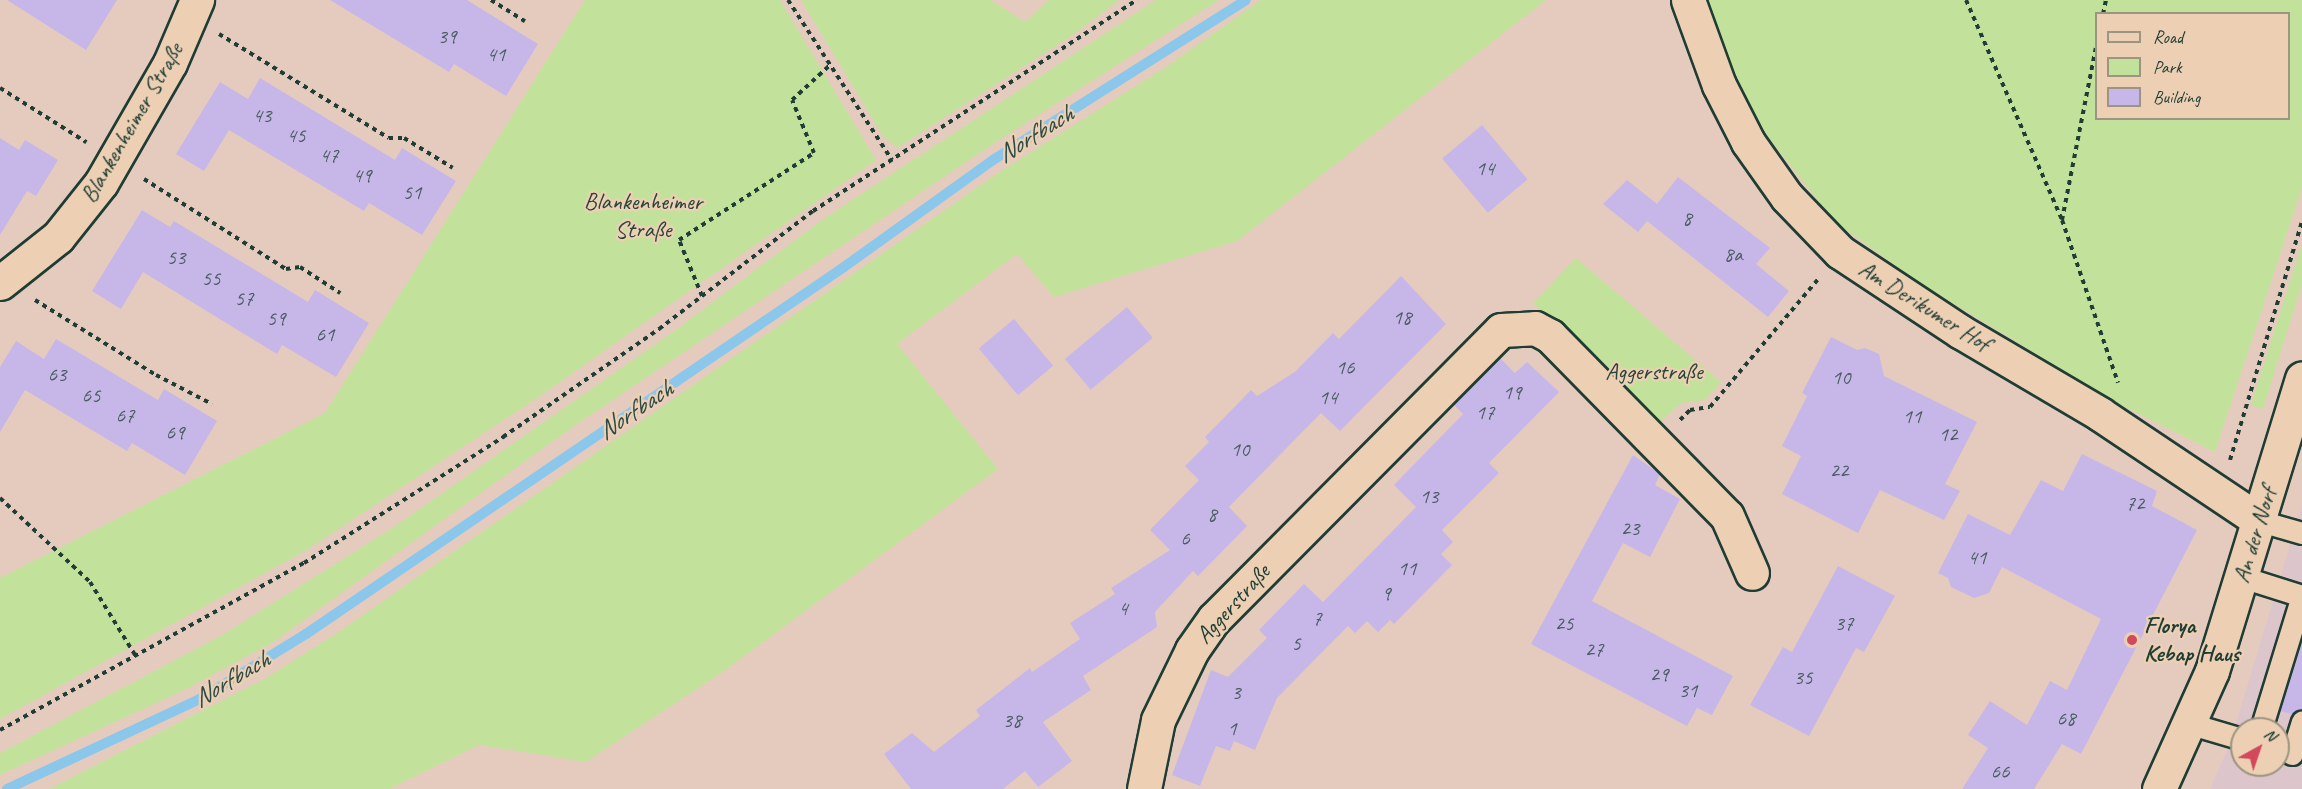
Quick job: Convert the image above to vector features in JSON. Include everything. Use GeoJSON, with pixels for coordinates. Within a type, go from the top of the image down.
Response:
{"type":"FeatureCollection","features":[{"type":"Feature","properties":{"kind":"street","name":"Am Derikumer Hof"},"geometry":{"type":"LineString","coordinates":[[1688,0],[1719,85],[1748,142],[1787,197],[1840,252],[1888,286],[2122,428],[2260,521]]}},
{"type":"Feature","properties":{"kind":"street","name":"Blankenheimer Straße"},"geometry":{"type":"LineString","coordinates":[[2,282],[58,237],[80,213],[103,153],[192,11]]}},
{"type":"Feature","properties":{"kind":"street","name":"Aggerstraße"},"geometry":{"type":"LineString","coordinates":[[1144,789],[1158,720],[1192,650],[1214,619],[1501,330],[1535,328],[1550,336],[1727,516],[1752,573]]}},
{"type":"Feature","properties":{"kind":"street","name":"An der Norf"},"geometry":{"type":"LineString","coordinates":[[2159,789],[2191,723],[2242,577],[2302,379]]}},
{"type":"Feature","properties":{"kind":"lane"},"geometry":{"type":"LineString","coordinates":[[2260,521],[2302,533]]}},
{"type":"Feature","properties":{"kind":"lane"},"geometry":{"type":"LineString","coordinates":[[2242,577],[2302,596],[2265,717]]}},
{"type":"Feature","properties":{"kind":"lane"},"geometry":{"type":"LineString","coordinates":[[2291,754],[2302,721]]}},
{"type":"Feature","properties":{"kind":"lane"},"geometry":{"type":"LineString","coordinates":[[2191,723],[2230,736]]}},
{"type":"Feature","properties":{"kind":"path"},"geometry":{"type":"LineString","coordinates":[[491,0],[525,21]]}},
{"type":"Feature","properties":{"kind":"path"},"geometry":{"type":"LineString","coordinates":[[788,0],[892,160]]}},
{"type":"Feature","properties":{"kind":"path"},"geometry":{"type":"LineString","coordinates":[[0,730],[137,658],[304,563],[503,437],[702,296],[813,211],[1137,0]]}},
{"type":"Feature","properties":{"kind":"path"},"geometry":{"type":"LineString","coordinates":[[1966,0],[2062,220],[2119,387],[2122,428]]}},
{"type":"Feature","properties":{"kind":"path"},"geometry":{"type":"LineString","coordinates":[[192,11],[221,34],[389,138],[404,138],[453,168]]}},
{"type":"Feature","properties":{"kind":"path"},"geometry":{"type":"LineString","coordinates":[[2062,220],[2095,57]]}},
{"type":"Feature","properties":{"kind":"path"},"geometry":{"type":"LineString","coordinates":[[702,296],[679,240],[813,153],[792,100],[830,65]]}},
{"type":"Feature","properties":{"kind":"path"},"geometry":{"type":"LineString","coordinates":[[0,88],[286,269],[300,267],[340,293]]}},
{"type":"Feature","properties":{"kind":"path"},"geometry":{"type":"LineString","coordinates":[[2223,498],[2240,421],[2302,222]]}},
{"type":"Feature","properties":{"kind":"path"},"geometry":{"type":"LineString","coordinates":[[1657,444],[1690,411],[1710,407],[1840,252]]}},
{"type":"Feature","properties":{"kind":"path"},"geometry":{"type":"LineString","coordinates":[[2,282],[156,375],[212,404]]}},
{"type":"Feature","properties":{"kind":"path"},"geometry":{"type":"LineString","coordinates":[[0,498],[90,582],[137,658]]}},
{"type":"Feature","properties":{"kind":"shaded area"},"geometry":{"type":"Polygon","coordinates":[[[2302,506],[2302,789],[2210,789],[2230,743],[2230,777],[2290,777],[2290,717],[2238,717],[2302,506]]]}},
{"type":"Feature","properties":{"kind":"green space"},"geometry":{"type":"Polygon","coordinates":[[[585,0],[780,0],[876,160],[537,398],[305,551],[0,719],[0,578],[325,413],[585,0]]]}},
{"type":"Feature","properties":{"kind":"green space"},"geometry":{"type":"Polygon","coordinates":[[[801,0],[990,0],[1025,22],[1049,0],[1119,0],[1077,32],[897,148],[883,136],[801,0]]]}},
{"type":"Feature","properties":{"kind":"green space"},"geometry":{"type":"Polygon","coordinates":[[[1156,0],[1219,0],[999,140],[574,426],[272,643],[182,691],[0,775],[0,753],[224,634],[394,527],[677,329],[822,220],[1156,0]]]}},
{"type":"Feature","properties":{"kind":"green space"},"geometry":{"type":"Polygon","coordinates":[[[1261,0],[1546,0],[1237,241],[1054,297],[1017,254],[897,344],[998,469],[724,671],[586,762],[479,745],[389,789],[49,789],[266,678],[337,633],[998,173],[1166,67],[1261,0]]]}},
{"type":"Feature","properties":{"kind":"green space"},"geometry":{"type":"Polygon","coordinates":[[[1708,0],[2302,0],[2302,188],[2215,452],[2117,403],[1915,280],[1834,221],[1754,119],[1708,11],[1708,0]]]}},
{"type":"Feature","properties":{"kind":"green space"},"geometry":{"type":"Polygon","coordinates":[[[2302,243],[2302,284],[2263,409],[2251,405],[2302,243]]]}},
{"type":"Feature","properties":{"kind":"green space","name":"Aggerstraße"},"geometry":{"type":"Polygon","coordinates":[[[1576,258],[1721,382],[1705,400],[1681,403],[1657,425],[1533,303],[1576,258]]]}},
{"type":"Feature","properties":{"kind":"building"},"geometry":{"type":"Polygon","coordinates":[[[7,0],[117,0],[86,50],[7,0]]]}},
{"type":"Feature","properties":{"kind":"building"},"geometry":{"type":"Polygon","coordinates":[[[330,0],[467,0],[538,44],[506,96],[454,64],[449,72],[330,0]]]}},
{"type":"Feature","properties":{"kind":"building"},"geometry":{"type":"Polygon","coordinates":[[[260,78],[395,160],[402,148],[456,181],[422,235],[369,203],[364,211],[229,130],[204,171],[176,154],[220,82],[248,99],[260,78]]]}},
{"type":"Feature","properties":{"kind":"building"},"geometry":{"type":"Polygon","coordinates":[[[1482,125],[1528,179],[1488,213],[1442,158],[1482,125]]]}},
{"type":"Feature","properties":{"kind":"building"},"geometry":{"type":"Polygon","coordinates":[[[0,138],[19,150],[25,140],[58,160],[36,196],[27,191],[0,235],[0,138]]]}},
{"type":"Feature","properties":{"kind":"building"},"geometry":{"type":"Polygon","coordinates":[[[1678,177],[1770,248],[1756,264],[1789,291],[1768,317],[1647,221],[1638,232],[1603,204],[1627,180],[1657,204],[1678,177]]]}},
{"type":"Feature","properties":{"kind":"building"},"geometry":{"type":"Polygon","coordinates":[[[142,210],[170,227],[174,221],[308,302],[315,290],[369,323],[336,377],[282,345],[277,354],[143,272],[121,309],[92,291],[142,210]]]}},
{"type":"Feature","properties":{"kind":"building"},"geometry":{"type":"Polygon","coordinates":[[[1401,276],[1446,324],[1340,431],[1321,413],[1229,507],[1247,526],[1198,576],[1193,571],[1155,612],[1157,627],[1083,676],[1091,690],[1043,722],[1072,761],[1038,787],[1025,771],[1003,789],[911,789],[884,754],[912,733],[934,752],[980,716],[976,710],[1030,668],[1032,672],[1080,639],[1070,623],[1115,594],[1111,588],[1170,550],[1150,530],[1199,480],[1185,466],[1209,442],[1205,437],[1251,390],[1257,396],[1296,371],[1333,333],[1339,339],[1401,276]]]}},
{"type":"Feature","properties":{"kind":"building"},"geometry":{"type":"Polygon","coordinates":[[[1127,307],[1153,338],[1091,390],[1065,359],[1127,307]]]}},
{"type":"Feature","properties":{"kind":"building"},"geometry":{"type":"Polygon","coordinates":[[[1014,319],[1053,366],[1018,395],[979,349],[1014,319]]]}},
{"type":"Feature","properties":{"kind":"building"},"geometry":{"type":"Polygon","coordinates":[[[1831,337],[1857,350],[1865,348],[1879,354],[1884,376],[1977,422],[1945,484],[1960,491],[1944,520],[1880,490],[1858,533],[1782,494],[1801,456],[1782,446],[1807,396],[1802,393],[1831,337]]]}},
{"type":"Feature","properties":{"kind":"building"},"geometry":{"type":"Polygon","coordinates":[[[56,339],[158,400],[164,389],[217,421],[185,475],[132,443],[127,451],[25,390],[0,432],[0,367],[16,341],[44,359],[56,339]]]}},
{"type":"Feature","properties":{"kind":"building"},"geometry":{"type":"Polygon","coordinates":[[[1500,358],[1515,373],[1527,362],[1559,392],[1489,463],[1499,473],[1442,530],[1453,542],[1441,554],[1452,565],[1394,624],[1390,620],[1378,632],[1367,621],[1355,633],[1348,626],[1277,698],[1255,750],[1234,741],[1230,751],[1216,746],[1200,786],[1172,775],[1211,670],[1228,677],[1267,638],[1259,630],[1304,584],[1323,602],[1416,507],[1394,485],[1463,414],[1454,405],[1500,358]]]}},
{"type":"Feature","properties":{"kind":"building"},"geometry":{"type":"Polygon","coordinates":[[[2082,454],[2157,491],[2152,506],[2197,530],[2081,754],[2062,744],[2034,789],[1962,789],[1988,748],[1968,735],[1990,701],[2027,725],[2050,681],[2067,690],[2101,619],[2002,567],[1989,593],[1974,598],[1951,587],[1948,578],[1938,573],[1968,514],[2010,535],[2041,480],[2063,491],[2082,454]]]}},
{"type":"Feature","properties":{"kind":"building"},"geometry":{"type":"Polygon","coordinates":[[[1633,455],[1660,474],[1655,485],[1680,499],[1650,557],[1623,543],[1592,601],[1733,676],[1712,715],[1697,708],[1687,726],[1531,644],[1633,455]]]}},
{"type":"Feature","properties":{"kind":"building"},"geometry":{"type":"Polygon","coordinates":[[[1838,566],[1895,596],[1864,652],[1856,648],[1809,736],[1750,705],[1783,647],[1792,652],[1838,566]]]}},
{"type":"Feature","properties":{"kind":"building"},"geometry":{"type":"Polygon","coordinates":[[[2302,639],[2302,709],[2292,714],[2280,711],[2302,639]]]}},
{"type":"Feature","properties":{"kind":"waterway","name":"Norfbach"},"geometry":{"type":"LineString","coordinates":[[7,789],[198,700],[306,634],[844,267],[993,160],[1246,0]]}},
{"type":"Feature","properties":{"kind":"place","name":"Florya Kebap Haus"},"geometry":{"type":"Point","coordinates":[2132,640]}}]}
